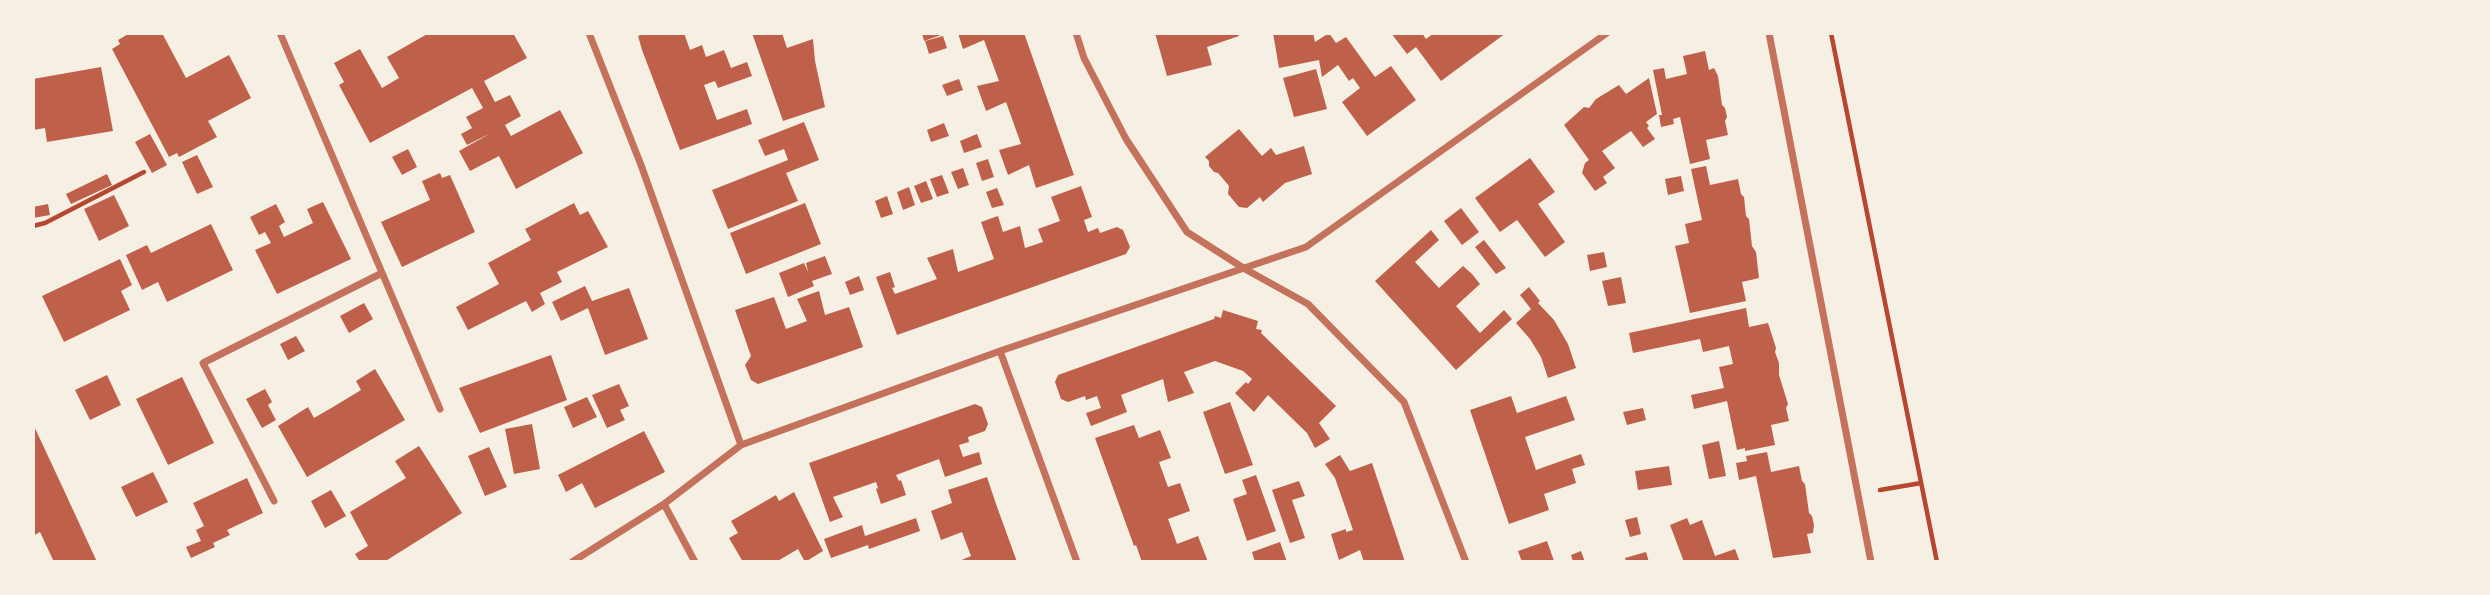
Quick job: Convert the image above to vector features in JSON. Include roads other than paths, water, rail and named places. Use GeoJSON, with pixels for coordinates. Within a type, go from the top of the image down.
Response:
{"type":"FeatureCollection","features":[{"type":"Feature","properties":{"kind":"street"},"geometry":{"type":"LineString","coordinates":[[280,33],[440,410]]}},
{"type":"Feature","properties":{"kind":"street"},"geometry":{"type":"LineString","coordinates":[[589,33],[641,165],[741,444]]}},
{"type":"Feature","properties":{"kind":"street"},"geometry":{"type":"LineString","coordinates":[[1076,33],[1084,58],[1126,139],[1187,232],[1245,269],[1308,304],[1405,402],[1466,562]]}},
{"type":"Feature","properties":{"kind":"street"},"geometry":{"type":"LineString","coordinates":[[572,562],[664,503],[741,444],[1000,351],[1306,247],[1607,33]]}},
{"type":"Feature","properties":{"kind":"street"},"geometry":{"type":"LineString","coordinates":[[1769,33],[1871,562]]}},
{"type":"Feature","properties":{"kind":"street"},"geometry":{"type":"LineString","coordinates":[[274,501],[203,363],[383,273]]}},
{"type":"Feature","properties":{"kind":"street"},"geometry":{"type":"LineString","coordinates":[[1000,351],[1077,562]]}},
{"type":"Feature","properties":{"kind":"street"},"geometry":{"type":"LineString","coordinates":[[664,503],[695,562]]}}]}
